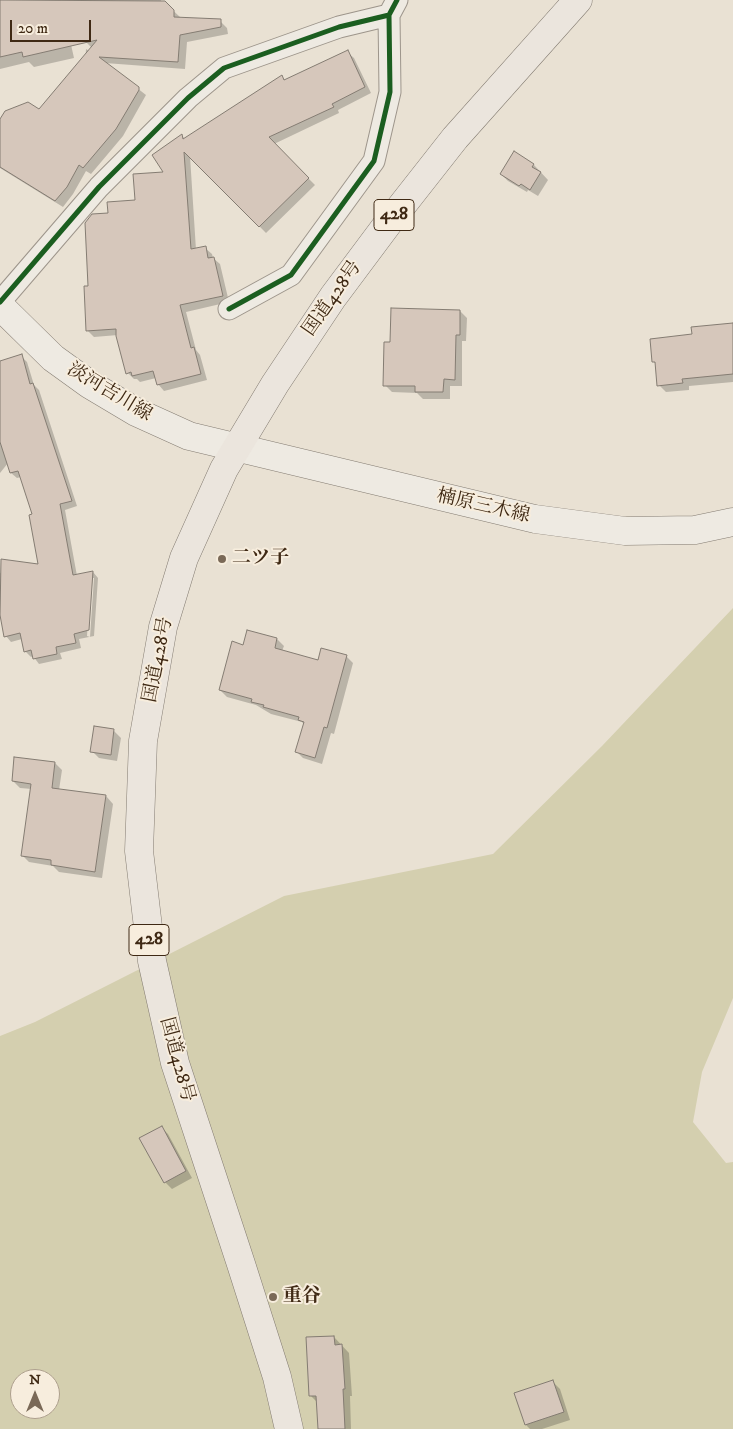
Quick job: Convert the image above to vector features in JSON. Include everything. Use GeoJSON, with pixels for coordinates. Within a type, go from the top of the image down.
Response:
{"type":"FeatureCollection","features":[{"type":"Feature","properties":{"kind":"highway","name":"国道428号"},"geometry":{"type":"LineString","coordinates":[[289,1429],[277,1377],[174,1063],[152,961],[139,851],[143,742],[163,627],[184,558],[224,469],[275,384],[333,297],[455,138],[578,0]]}},
{"type":"Feature","properties":{"kind":"main road","name":"淡河吉川線"},"geometry":{"type":"LineString","coordinates":[[0,306],[53,358],[89,384],[136,412],[189,436],[236,449]]}},
{"type":"Feature","properties":{"kind":"main road","name":"楠原三木線"},"geometry":{"type":"LineString","coordinates":[[236,449],[535,519],[625,531],[695,530],[733,522]]}},
{"type":"Feature","properties":{"kind":"street"},"geometry":{"type":"LineString","coordinates":[[0,302],[99,187],[188,98],[224,68],[393,7],[390,92],[374,161],[291,275],[229,309]]}},
{"type":"Feature","properties":{"kind":"shaded area"},"geometry":{"type":"Polygon","coordinates":[[[733,608],[733,998],[702,1072],[693,1122],[726,1163],[733,1162],[733,1429],[0,1429],[0,1036],[35,1022],[284,896],[493,854],[602,746],[733,608]]]}},
{"type":"Feature","properties":{"kind":"building"},"geometry":{"type":"Polygon","coordinates":[[[0,0],[165,1],[174,10],[174,17],[221,19],[221,27],[180,35],[178,62],[99,57],[139,87],[139,90],[116,129],[83,168],[79,165],[67,187],[55,201],[0,167],[0,119],[5,111],[28,102],[39,109],[97,40],[23,57],[22,52],[0,57],[0,0]]]}},
{"type":"Feature","properties":{"kind":"building"},"geometry":{"type":"Polygon","coordinates":[[[348,50],[365,87],[332,104],[334,107],[269,137],[309,178],[259,227],[184,152],[191,249],[206,246],[208,258],[214,257],[223,296],[180,305],[191,348],[194,347],[201,374],[157,385],[153,371],[132,376],[131,372],[126,374],[116,336],[116,329],[86,331],[84,286],[88,286],[85,223],[92,214],[108,213],[107,202],[135,200],[133,174],[163,172],[152,155],[182,134],[183,139],[282,75],[284,80],[348,50]]]}},
{"type":"Feature","properties":{"kind":"building"},"geometry":{"type":"Polygon","coordinates":[[[514,151],[534,164],[532,167],[541,172],[530,190],[521,184],[519,186],[500,174],[514,151]]]}},
{"type":"Feature","properties":{"kind":"building"},"geometry":{"type":"Polygon","coordinates":[[[391,308],[460,310],[460,335],[456,335],[455,380],[444,379],[443,392],[415,392],[415,386],[383,386],[384,342],[390,342],[391,308]]]}},
{"type":"Feature","properties":{"kind":"building"},"geometry":{"type":"Polygon","coordinates":[[[733,323],[733,374],[682,379],[683,383],[657,386],[655,362],[652,362],[650,339],[692,334],[691,327],[733,323]]]}},
{"type":"Feature","properties":{"kind":"building"},"geometry":{"type":"Polygon","coordinates":[[[22,354],[30,384],[33,383],[72,501],[60,504],[73,575],[93,571],[89,630],[74,634],[76,643],[56,647],[57,654],[33,659],[31,650],[24,652],[20,633],[4,637],[0,615],[1,559],[38,564],[29,515],[32,514],[18,471],[10,473],[0,442],[0,361],[22,354]]]}},
{"type":"Feature","properties":{"kind":"building"},"geometry":{"type":"Polygon","coordinates":[[[247,630],[277,638],[275,648],[318,660],[321,648],[347,655],[327,728],[324,727],[315,758],[295,752],[304,722],[298,720],[299,717],[263,707],[264,705],[251,702],[252,699],[219,690],[232,641],[243,645],[247,630]]]}},
{"type":"Feature","properties":{"kind":"building"},"geometry":{"type":"Polygon","coordinates":[[[94,726],[114,729],[111,755],[90,752],[94,726]]]}},
{"type":"Feature","properties":{"kind":"building"},"geometry":{"type":"Polygon","coordinates":[[[14,757],[55,762],[52,788],[106,795],[95,872],[51,865],[51,860],[21,856],[31,784],[12,781],[14,757]]]}},
{"type":"Feature","properties":{"kind":"building"},"geometry":{"type":"Polygon","coordinates":[[[162,1126],[186,1171],[164,1183],[139,1138],[162,1126]]]}},
{"type":"Feature","properties":{"kind":"building"},"geometry":{"type":"Polygon","coordinates":[[[334,1336],[335,1345],[342,1344],[345,1429],[318,1429],[316,1396],[309,1396],[306,1337],[334,1336]]]}},
{"type":"Feature","properties":{"kind":"building"},"geometry":{"type":"Polygon","coordinates":[[[553,1380],[564,1412],[525,1425],[514,1393],[553,1380]]]}},
{"type":"Feature","properties":{"kind":"cycle path"},"geometry":{"type":"LineString","coordinates":[[0,302],[99,187],[188,98],[224,68],[339,27],[389,15],[397,0]]}},
{"type":"Feature","properties":{"kind":"cycle path"},"geometry":{"type":"LineString","coordinates":[[229,309],[291,275],[374,161],[390,92],[389,15]]}},
{"type":"Feature","properties":{"kind":"place","name":"二ツ子"},"geometry":{"type":"Point","coordinates":[222,559]}},
{"type":"Feature","properties":{"kind":"place","name":"重谷"},"geometry":{"type":"Point","coordinates":[273,1297]}}]}
